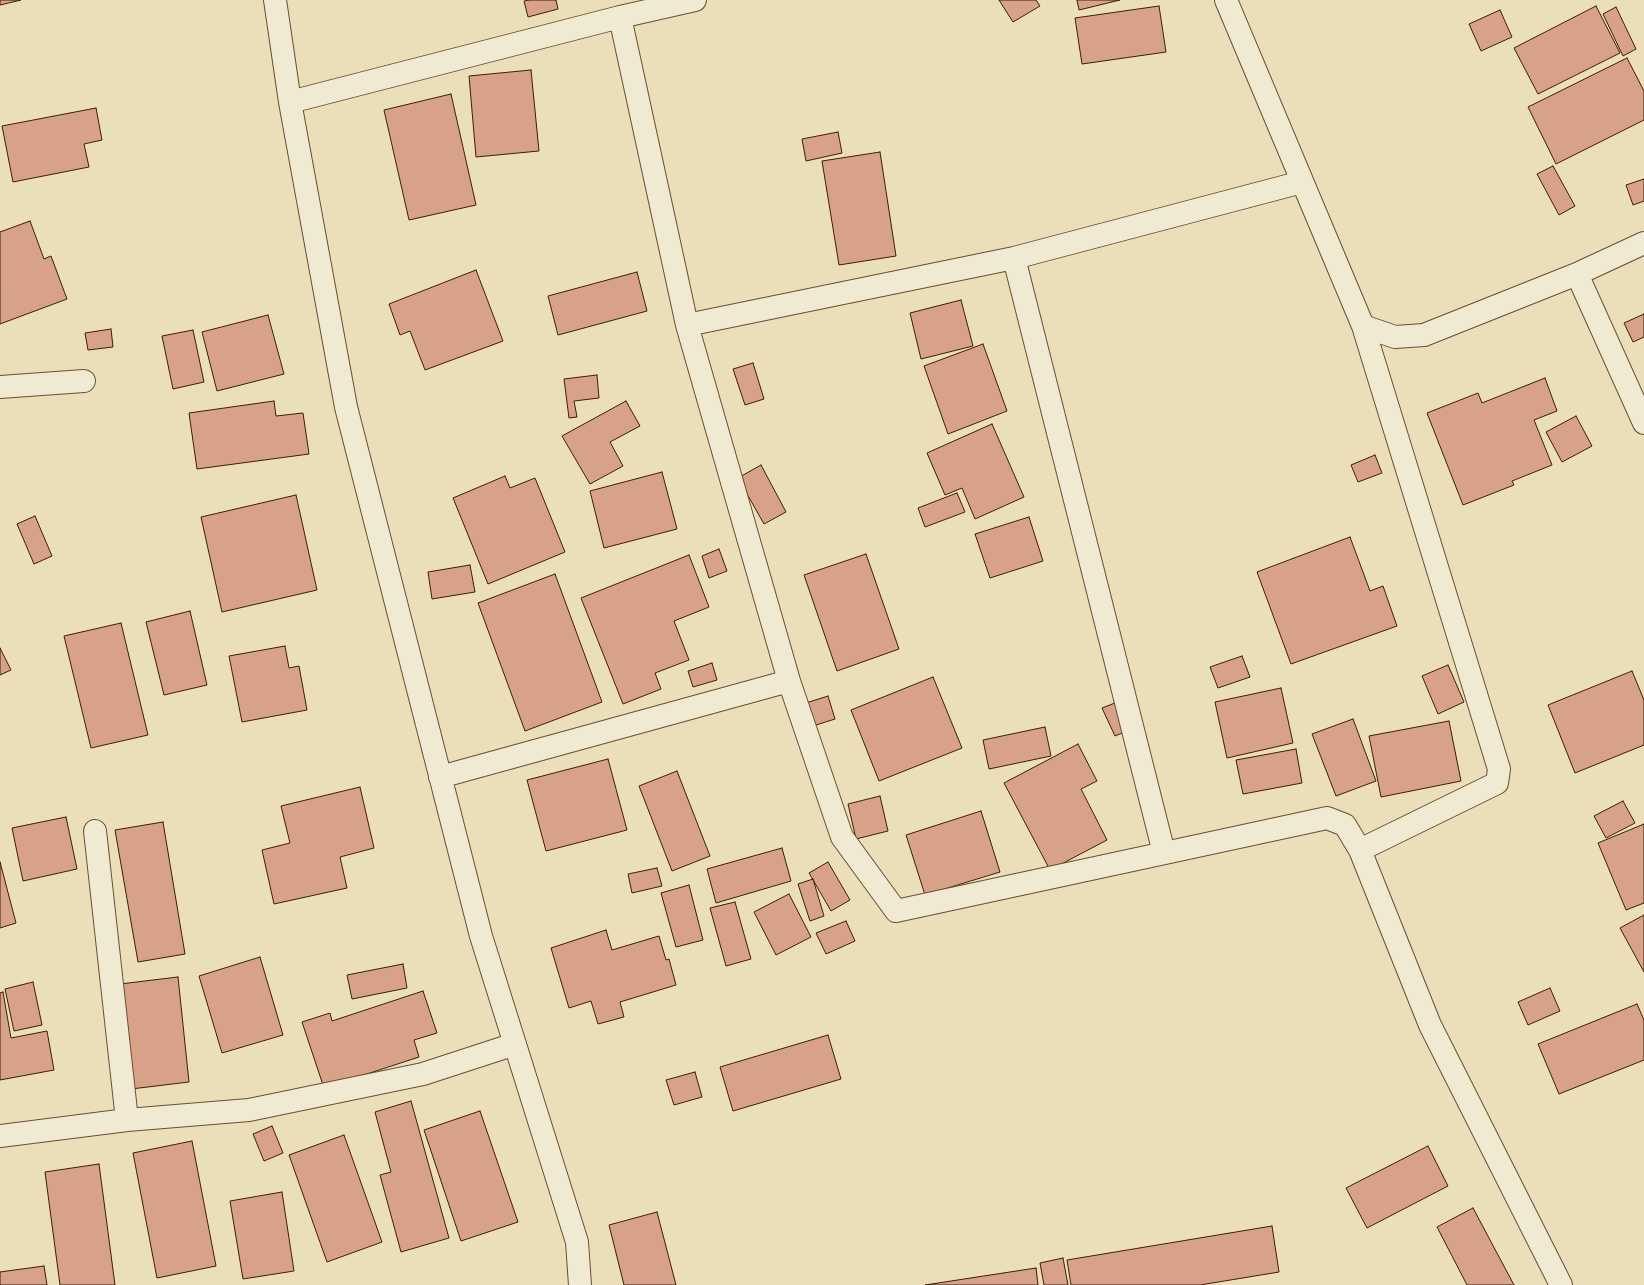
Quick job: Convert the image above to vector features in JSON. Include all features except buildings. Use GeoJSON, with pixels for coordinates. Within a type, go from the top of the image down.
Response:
{"type":"FeatureCollection","features":[{"type":"Feature","properties":{"kind":"street"},"geometry":{"type":"LineString","coordinates":[[275,0],[290,102],[346,408],[481,936],[577,1242],[580,1285]]}},
{"type":"Feature","properties":{"kind":"street"},"geometry":{"type":"LineString","coordinates":[[290,102],[620,17],[694,0]]}},
{"type":"Feature","properties":{"kind":"street"},"geometry":{"type":"LineString","coordinates":[[1226,0],[1363,326],[1499,769],[1497,783],[1360,850]]}},
{"type":"Feature","properties":{"kind":"street"},"geometry":{"type":"LineString","coordinates":[[620,17],[687,324],[789,681],[842,837],[896,911],[1327,818],[1345,825],[1360,850],[1430,1025],[1561,1285]]}},
{"type":"Feature","properties":{"kind":"street"},"geometry":{"type":"LineString","coordinates":[[687,324],[1014,258],[1302,182]]}},
{"type":"Feature","properties":{"kind":"street"},"geometry":{"type":"LineString","coordinates":[[1363,326],[1394,337],[1424,335],[1577,274],[1644,243]]}},
{"type":"Feature","properties":{"kind":"street"},"geometry":{"type":"LineString","coordinates":[[1014,258],[1164,853]]}},
{"type":"Feature","properties":{"kind":"street"},"geometry":{"type":"LineString","coordinates":[[1577,274],[1644,423]]}},
{"type":"Feature","properties":{"kind":"street"},"geometry":{"type":"LineString","coordinates":[[0,387],[84,381]]}},
{"type":"Feature","properties":{"kind":"street"},"geometry":{"type":"LineString","coordinates":[[440,777],[789,681]]}},
{"type":"Feature","properties":{"kind":"street"},"geometry":{"type":"LineString","coordinates":[[95,831],[127,1120]]}},
{"type":"Feature","properties":{"kind":"street"},"geometry":{"type":"LineString","coordinates":[[0,1136],[127,1120],[249,1110],[423,1074],[515,1044]]}}]}
